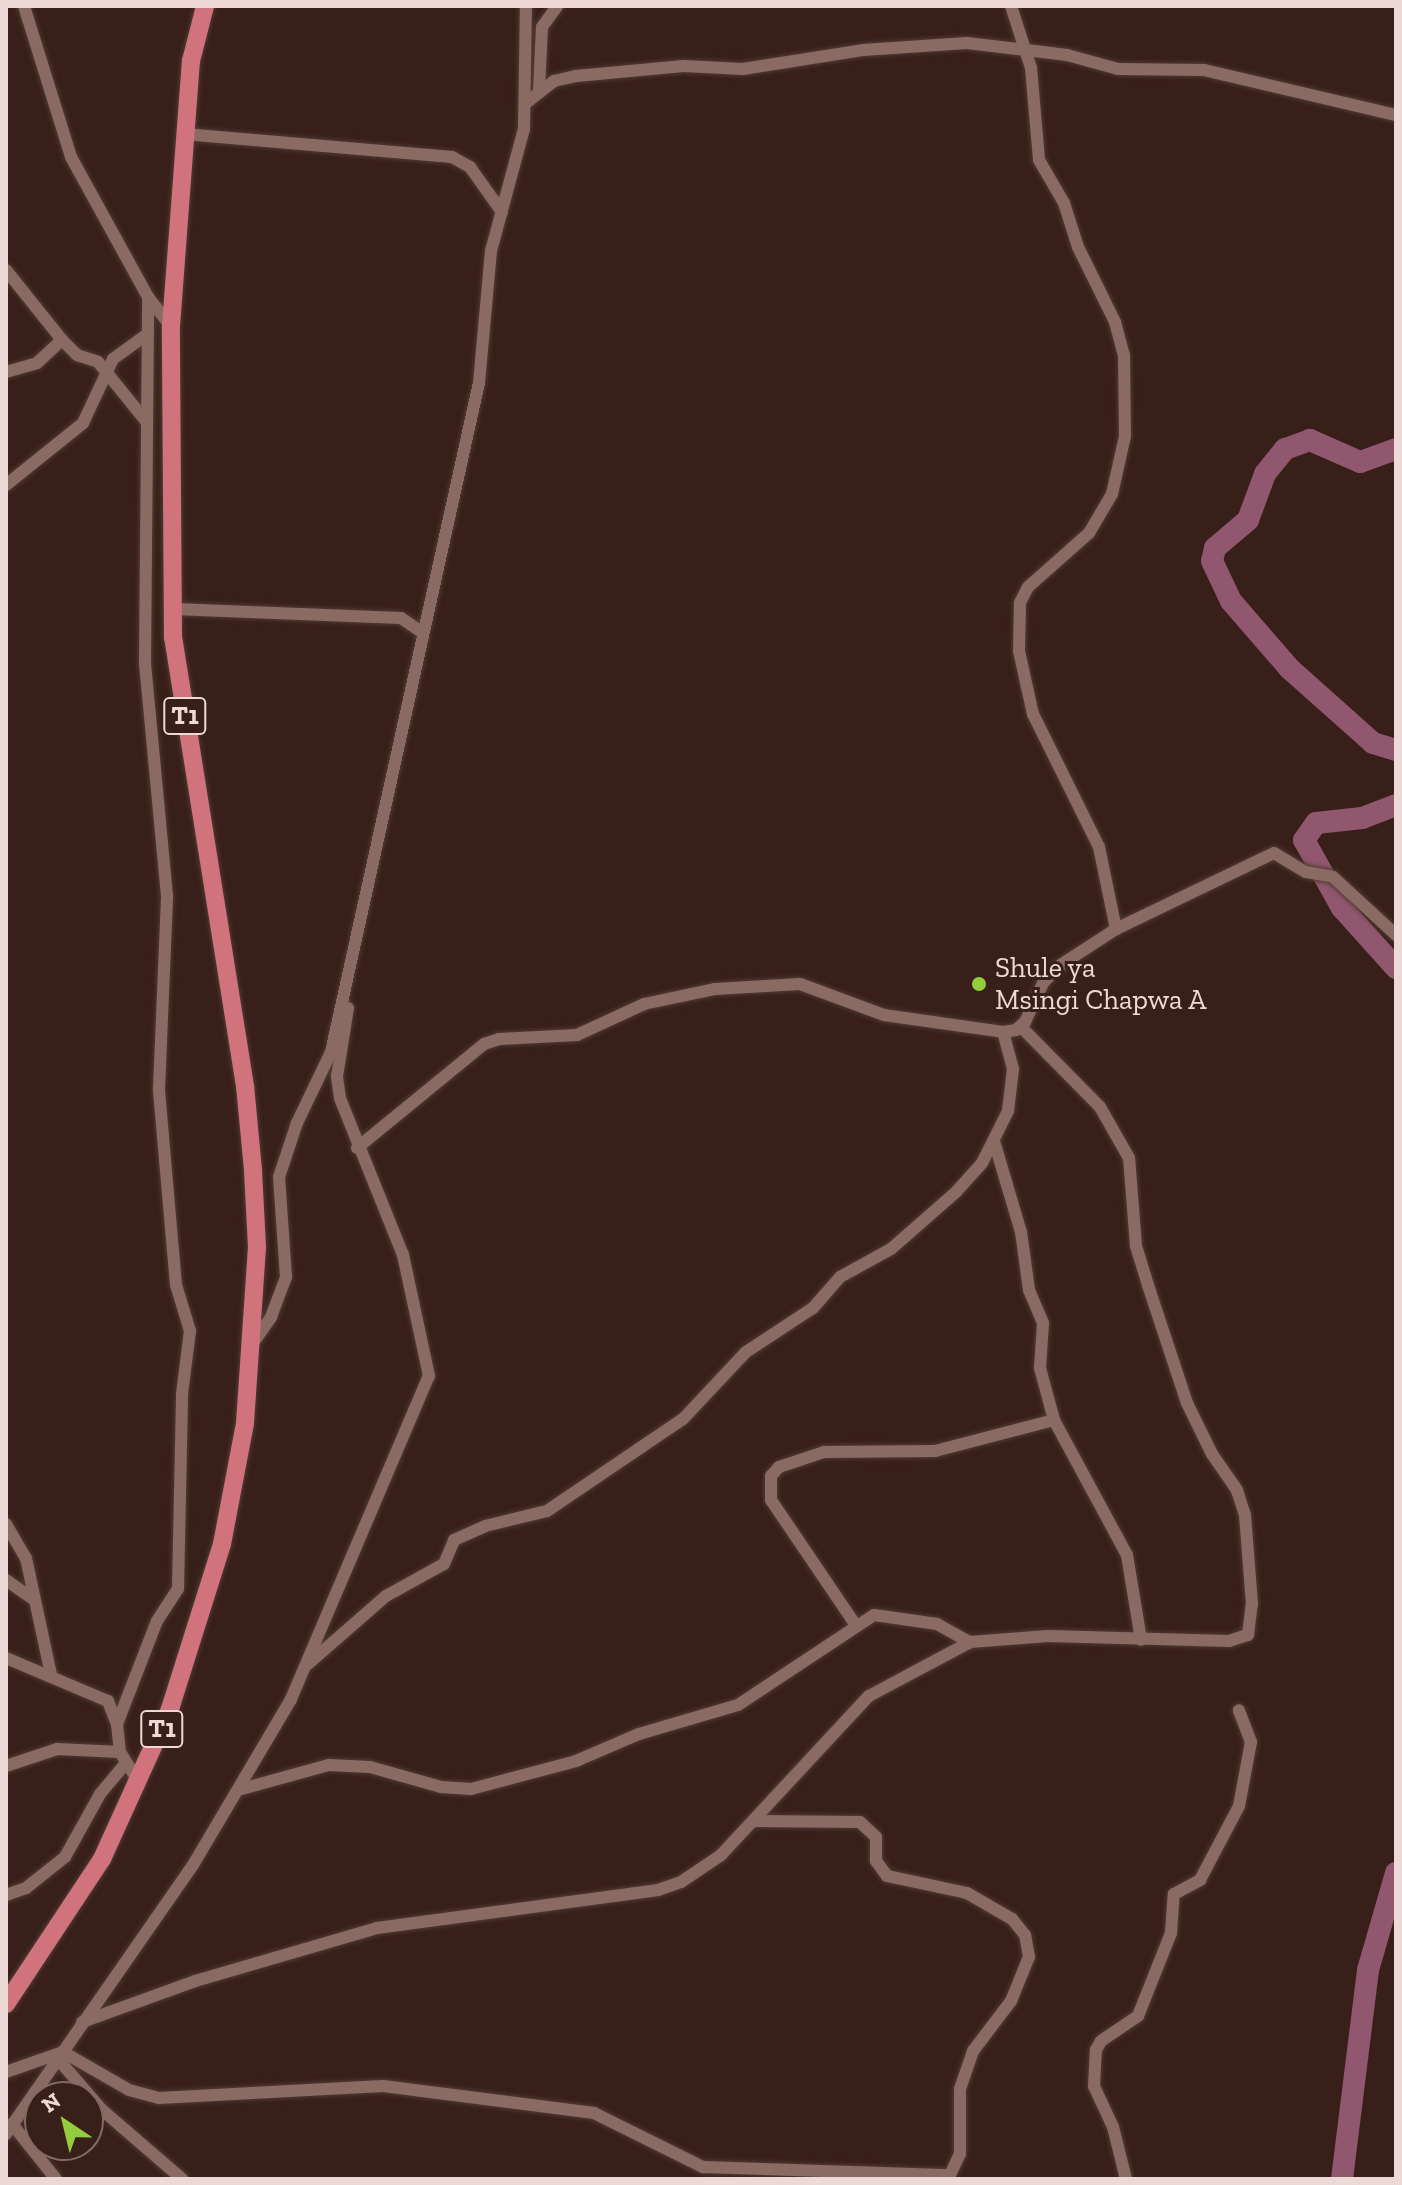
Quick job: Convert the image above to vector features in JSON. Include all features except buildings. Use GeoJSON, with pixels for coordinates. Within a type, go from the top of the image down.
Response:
{"type":"FeatureCollection","features":[{"type":"Feature","properties":{"kind":"highway","name":"T1"},"geometry":{"type":"LineString","coordinates":[[6,2004],[102,1859],[139,1782],[195,1641],[222,1544],[245,1423],[257,1247],[245,1086],[173,638],[171,326],[191,61],[205,6]]}},
{"type":"Feature","properties":{"kind":"street"},"geometry":{"type":"LineString","coordinates":[[24,6],[71,157],[148,297],[171,326]]}},
{"type":"Feature","properties":{"kind":"street"},"geometry":{"type":"LineString","coordinates":[[251,1346],[271,1317],[286,1277],[279,1177],[297,1123],[331,1052],[479,383],[491,251],[520,155],[526,103],[526,6]]}},
{"type":"Feature","properties":{"kind":"street"},"geometry":{"type":"LineString","coordinates":[[539,90],[542,27],[557,6]]}},
{"type":"Feature","properties":{"kind":"street"},"geometry":{"type":"LineString","coordinates":[[1011,6],[1031,68],[1039,160],[1064,203],[1078,247],[1115,322],[1124,355],[1125,436],[1112,494],[1089,533],[1028,587],[1020,603],[1019,651],[1033,714],[1099,847],[1116,929]]}},
{"type":"Feature","properties":{"kind":"street"},"geometry":{"type":"LineString","coordinates":[[526,103],[539,90],[576,76],[684,66],[743,69],[863,50],[967,43],[1024,49],[1118,69],[1204,70],[1396,115]]}},
{"type":"Feature","properties":{"kind":"street"},"geometry":{"type":"LineString","coordinates":[[184,134],[452,157],[470,167],[502,212]]}},
{"type":"Feature","properties":{"kind":"street"},"geometry":{"type":"LineString","coordinates":[[6,270],[62,340],[77,355],[98,362],[146,421]]}},
{"type":"Feature","properties":{"kind":"street"},"geometry":{"type":"LineString","coordinates":[[117,1724],[157,1621],[178,1589],[182,1394],[190,1331],[176,1285],[159,1089],[167,896],[145,662],[145,336],[148,297]]}},
{"type":"Feature","properties":{"kind":"street"},"geometry":{"type":"LineString","coordinates":[[6,485],[83,423],[106,374],[122,351],[145,336]]}},
{"type":"Feature","properties":{"kind":"street"},"geometry":{"type":"LineString","coordinates":[[6,372],[37,363],[62,340]]}},
{"type":"Feature","properties":{"kind":"street"},"geometry":{"type":"LineString","coordinates":[[174,609],[401,618],[422,632]]}},
{"type":"Feature","properties":{"kind":"street"},"geometry":{"type":"LineString","coordinates":[[357,1148],[484,1044],[499,1039],[577,1035],[644,1004],[715,989],[800,984],[884,1015],[1003,1032],[1021,1027],[1050,974],[1116,929],[1274,853],[1306,872],[1333,877],[1396,935]]}},
{"type":"Feature","properties":{"kind":"street"},"geometry":{"type":"LineString","coordinates":[[56,2179],[9,2129],[193,1865],[238,1790],[306,1665],[429,1376],[403,1255],[357,1148],[337,1076],[349,978]]}},
{"type":"Feature","properties":{"kind":"street"},"geometry":{"type":"LineString","coordinates":[[82,2022],[195,1981],[377,1928],[658,1890],[721,1855],[869,1696],[970,1642],[1048,1636],[1229,1641],[1248,1635],[1252,1604],[1245,1515],[1237,1490],[1212,1454],[1187,1403],[1148,1285],[1136,1246],[1129,1158],[1120,1134],[1085,1088],[1021,1027]]}},
{"type":"Feature","properties":{"kind":"street"},"geometry":{"type":"LineString","coordinates":[[306,1665],[386,1596],[444,1564],[454,1540],[485,1526],[547,1511],[683,1419],[746,1352],[813,1308],[840,1277],[891,1249],[956,1192],[994,1141],[1008,1111],[1013,1069],[1003,1032]]}},
{"type":"Feature","properties":{"kind":"street"},"geometry":{"type":"LineString","coordinates":[[994,1141],[1021,1232],[1029,1290],[1043,1323],[1040,1368],[1054,1420],[1127,1555],[1141,1640]]}},
{"type":"Feature","properties":{"kind":"street"},"geometry":{"type":"LineString","coordinates":[[855,1624],[771,1500],[771,1476],[779,1467],[824,1452],[935,1451],[1054,1420]]}},
{"type":"Feature","properties":{"kind":"street"},"geometry":{"type":"LineString","coordinates":[[6,1524],[26,1558],[51,1675]]}},
{"type":"Feature","properties":{"kind":"street"},"geometry":{"type":"LineString","coordinates":[[6,1580],[35,1600]]}},
{"type":"Feature","properties":{"kind":"street"},"geometry":{"type":"LineString","coordinates":[[238,1790],[329,1765],[370,1767],[441,1787],[497,1783],[738,1705],[855,1624],[874,1615],[910,1617],[970,1642]]}},
{"type":"Feature","properties":{"kind":"street"},"geometry":{"type":"LineString","coordinates":[[6,1658],[108,1701],[117,1724],[122,1758],[139,1782]]}},
{"type":"Feature","properties":{"kind":"street"},"geometry":{"type":"LineString","coordinates":[[1126,2179],[1113,2127],[1094,2086],[1096,2050],[1101,2041],[1138,2016],[1163,1962],[1174,1894],[1200,1880],[1239,1806],[1251,1742],[1239,1710]]}},
{"type":"Feature","properties":{"kind":"street"},"geometry":{"type":"LineString","coordinates":[[6,1766],[57,1749],[122,1758]]}},
{"type":"Feature","properties":{"kind":"street"},"geometry":{"type":"LineString","coordinates":[[6,1895],[26,1888],[65,1857],[122,1758]]}},
{"type":"Feature","properties":{"kind":"street"},"geometry":{"type":"LineString","coordinates":[[6,2072],[60,2056],[129,2090],[159,2098],[197,2100],[383,2086],[594,2113],[703,2167],[798,2176],[950,2175],[960,2154],[960,2089],[973,2051],[1011,2001],[1029,1957],[1025,1935],[989,1904],[879,1870],[876,1837],[860,1822],[754,1821]]}},
{"type":"Feature","properties":{"kind":"street"},"geometry":{"type":"LineString","coordinates":[[60,2056],[101,2109],[182,2179]]}},
{"type":"Feature","properties":{"kind":"waterway"},"geometry":{"type":"LineString","coordinates":[[1396,449],[1360,462],[1310,440],[1285,449],[1265,474],[1248,520],[1215,548],[1212,561],[1231,601],[1290,669],[1373,743],[1396,750]]}},
{"type":"Feature","properties":{"kind":"waterway"},"geometry":{"type":"LineString","coordinates":[[1396,805],[1362,818],[1316,823],[1304,840],[1342,908],[1396,968]]}},
{"type":"Feature","properties":{"kind":"waterway"},"geometry":{"type":"LineString","coordinates":[[1342,2179],[1368,1970],[1396,1873]]}},
{"type":"Feature","properties":{"kind":"place","name":"Shule ya Msingi Chapwa A"},"geometry":{"type":"Point","coordinates":[979,984]}}]}
